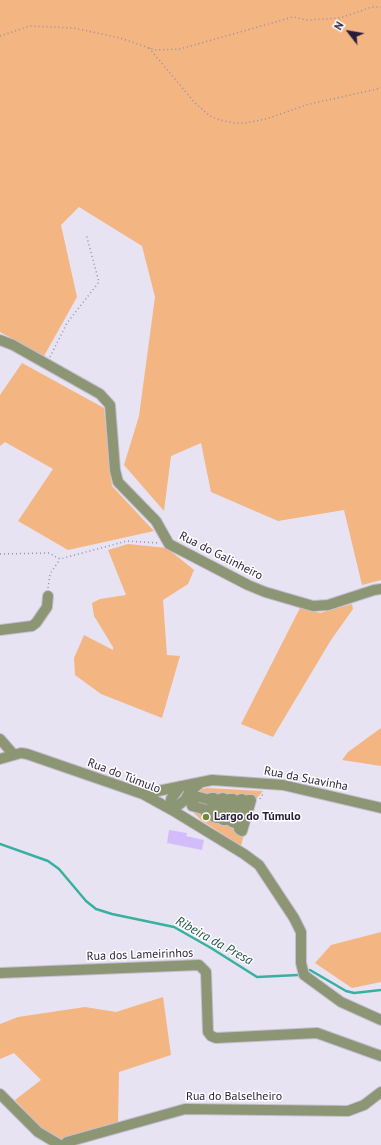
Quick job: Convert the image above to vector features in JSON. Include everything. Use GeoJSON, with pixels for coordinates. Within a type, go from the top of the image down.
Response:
{"type":"FeatureCollection","features":[{"type":"Feature","properties":{"kind":"street"},"geometry":{"type":"LineString","coordinates":[[0,340],[13,345],[100,394],[110,405],[114,470],[118,482],[156,522],[169,544]]}},
{"type":"Feature","properties":{"kind":"street","name":"Rua do Galinheiro"},"geometry":{"type":"LineString","coordinates":[[169,544],[248,585],[265,592],[312,606],[328,605],[381,589]]}},
{"type":"Feature","properties":{"kind":"street"},"geometry":{"type":"LineString","coordinates":[[0,630],[32,626],[36,623],[47,607],[48,596]]}},
{"type":"Feature","properties":{"kind":"street"},"geometry":{"type":"LineString","coordinates":[[0,738],[14,755]]}},
{"type":"Feature","properties":{"kind":"street","name":"Rua do Túmulo"},"geometry":{"type":"LineString","coordinates":[[0,759],[14,755],[27,754],[143,794],[172,810],[259,865],[294,918],[301,932],[301,963],[304,975],[340,1002],[381,1020]]}},
{"type":"Feature","properties":{"kind":"street","name":"Rua da Suavinha"},"geometry":{"type":"LineString","coordinates":[[143,794],[212,780],[283,785],[381,808]]}},
{"type":"Feature","properties":{"kind":"street"},"geometry":{"type":"LineString","coordinates":[[172,810],[185,800],[190,791],[202,781]]}},
{"type":"Feature","properties":{"kind":"street"},"geometry":{"type":"LineString","coordinates":[[172,810],[171,799],[182,785]]}},
{"type":"Feature","properties":{"kind":"street"},"geometry":{"type":"LineString","coordinates":[[195,796],[210,800],[211,798],[214,798],[212,804],[218,806],[220,799],[223,798],[220,807],[226,808],[229,799],[233,799],[230,809],[236,810],[239,800],[242,799],[238,811],[244,812],[248,800],[251,800],[242,831],[239,829],[242,820],[236,818],[235,823],[232,822],[234,817],[228,815],[226,820],[223,820],[225,814],[219,812],[217,818],[214,817],[216,810],[210,809],[208,815],[206,814],[207,810],[192,806],[195,796]]}},
{"type":"Feature","properties":{"kind":"street"},"geometry":{"type":"LineString","coordinates":[[185,800],[188,820]]}},
{"type":"Feature","properties":{"kind":"street","name":"Rua dos Lameirinhos"},"geometry":{"type":"LineString","coordinates":[[0,973],[199,965],[206,972],[208,1032],[211,1036],[216,1038],[317,1033],[381,1056]]}},
{"type":"Feature","properties":{"kind":"street","name":"Rua do Balselheiro"},"geometry":{"type":"LineString","coordinates":[[64,1145],[67,1142],[185,1109],[348,1111],[364,1105],[381,1092]]}},
{"type":"Feature","properties":{"kind":"street"},"geometry":{"type":"LineString","coordinates":[[0,1094],[38,1132],[60,1145]]}},
{"type":"Feature","properties":{"kind":"path"},"geometry":{"type":"LineString","coordinates":[[0,36],[30,26],[74,28],[120,38],[149,48],[180,50],[293,17],[313,20],[340,18],[372,7],[381,7]]}},
{"type":"Feature","properties":{"kind":"path"},"geometry":{"type":"LineString","coordinates":[[149,48],[195,103],[210,116],[234,123],[245,123],[266,119],[306,105],[381,88]]}},
{"type":"Feature","properties":{"kind":"path"},"geometry":{"type":"LineString","coordinates":[[47,364],[67,323],[99,282],[86,234]]}},
{"type":"Feature","properties":{"kind":"path","name":"Rua do Galinheiro"},"geometry":{"type":"LineString","coordinates":[[60,559],[127,541],[169,544]]}},
{"type":"Feature","properties":{"kind":"path"},"geometry":{"type":"LineString","coordinates":[[0,554],[49,552],[60,559],[50,574],[48,596]]}},
{"type":"Feature","properties":{"kind":"shaded area"},"geometry":{"type":"Polygon","coordinates":[[[0,0],[381,0],[381,580],[362,585],[344,510],[278,521],[211,492],[201,443],[171,456],[164,511],[124,465],[139,416],[155,297],[142,246],[79,207],[61,225],[77,297],[44,356],[0,332],[0,0]]]}},
{"type":"Feature","properties":{"kind":"shaded area"},"geometry":{"type":"Polygon","coordinates":[[[22,363],[104,408],[112,486],[154,531],[68,550],[18,521],[53,469],[5,442],[0,446],[0,395],[22,363]]]}},
{"type":"Feature","properties":{"kind":"shaded area"},"geometry":{"type":"Polygon","coordinates":[[[128,544],[167,548],[194,570],[188,584],[163,600],[167,655],[180,656],[162,718],[101,694],[75,675],[74,658],[84,635],[113,650],[113,647],[94,616],[92,603],[100,599],[126,595],[108,550],[128,544]]]}},
{"type":"Feature","properties":{"kind":"shaded area"},"geometry":{"type":"Polygon","coordinates":[[[352,604],[353,609],[331,640],[273,737],[241,724],[301,606],[320,613],[352,604]]]}},
{"type":"Feature","properties":{"kind":"shaded area"},"geometry":{"type":"Polygon","coordinates":[[[381,728],[381,766],[342,760],[348,752],[381,728]]]}},
{"type":"Feature","properties":{"kind":"shaded area","name":"Largo do Túmulo"},"geometry":{"type":"Polygon","coordinates":[[[202,789],[263,791],[252,804],[241,846],[201,820],[194,813],[191,806],[194,796],[202,789]],[[195,796],[192,806],[207,810],[206,814],[208,815],[210,809],[216,810],[214,817],[217,818],[219,812],[225,814],[223,819],[226,820],[228,815],[234,817],[232,822],[234,823],[236,818],[242,820],[239,829],[242,831],[251,800],[248,800],[244,812],[239,811],[242,799],[239,800],[236,810],[230,809],[232,799],[229,799],[226,808],[221,807],[223,798],[220,799],[218,806],[212,804],[213,798],[210,800],[195,796]]]}},
{"type":"Feature","properties":{"kind":"shaded area"},"geometry":{"type":"Polygon","coordinates":[[[381,932],[381,982],[352,988],[315,963],[331,945],[381,932]]]}},
{"type":"Feature","properties":{"kind":"shaded area"},"geometry":{"type":"Polygon","coordinates":[[[163,997],[171,1055],[119,1072],[118,1123],[62,1140],[42,1129],[15,1100],[41,1080],[14,1053],[0,1059],[0,1024],[18,1017],[85,1007],[116,1012],[163,997]]]}},
{"type":"Feature","properties":{"kind":"building"},"geometry":{"type":"Polygon","coordinates":[[[169,830],[187,833],[186,836],[204,840],[202,850],[167,843],[169,830]]]}},
{"type":"Feature","properties":{"kind":"waterway","name":"Ribeira da Presa"},"geometry":{"type":"LineString","coordinates":[[0,844],[48,861],[59,869],[86,901],[96,909],[112,914],[174,927],[257,977],[298,975]]}},
{"type":"Feature","properties":{"kind":"waterway","name":"Ribeira da Presa"},"geometry":{"type":"LineString","coordinates":[[310,970],[346,991],[354,993],[381,990]]}},
{"type":"Feature","properties":{"kind":"place","name":"Largo do Túmulo"},"geometry":{"type":"Point","coordinates":[206,817]}}]}
